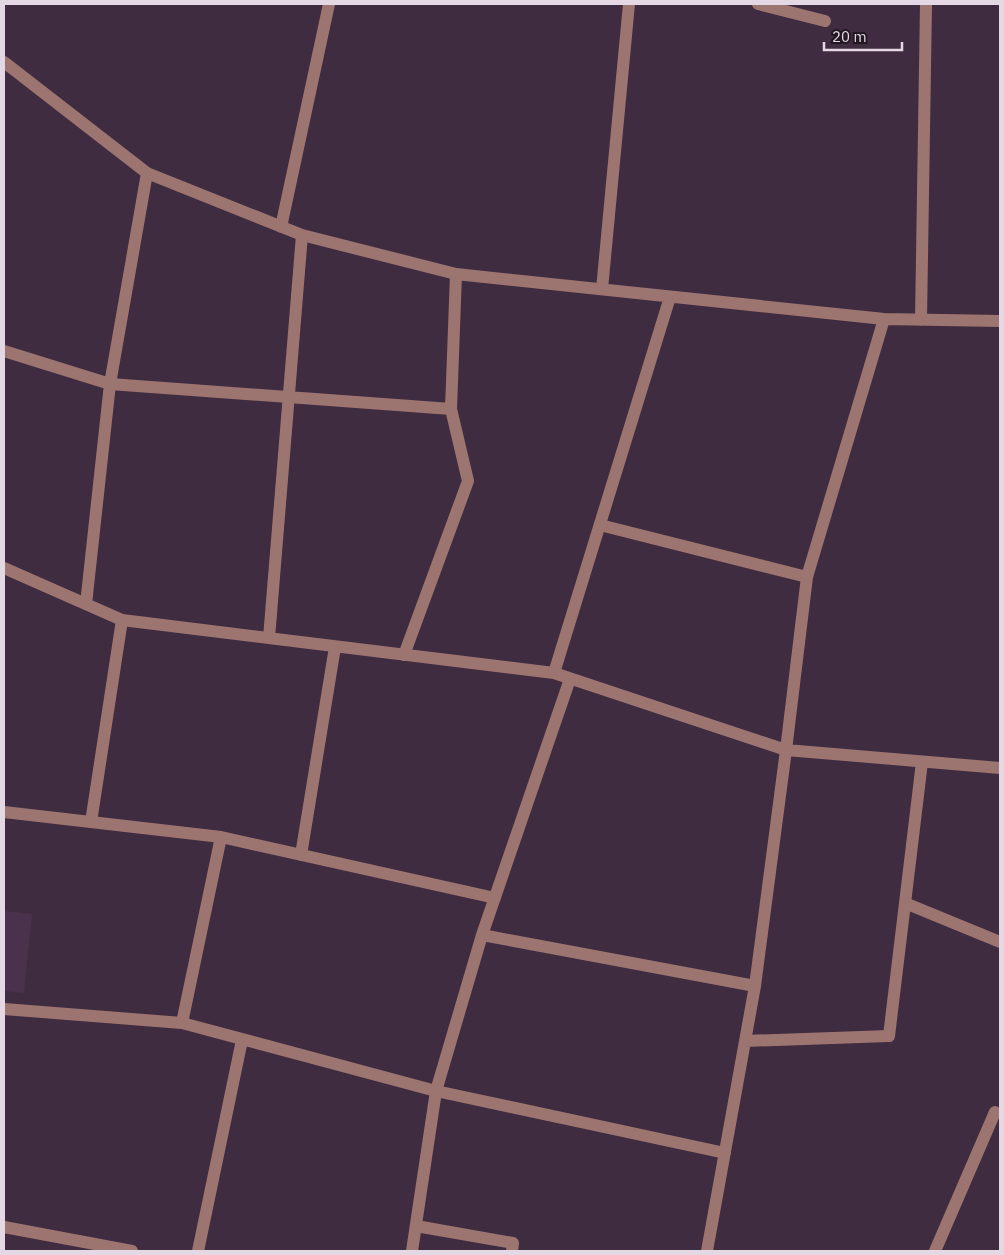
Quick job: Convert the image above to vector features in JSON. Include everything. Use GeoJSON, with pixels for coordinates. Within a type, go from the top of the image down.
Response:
{"type":"FeatureCollection","features":[{"type":"Feature","properties":{"kind":"street"},"geometry":{"type":"LineString","coordinates":[[281,227],[328,4]]}},
{"type":"Feature","properties":{"kind":"street"},"geometry":{"type":"LineString","coordinates":[[602,289],[629,4]]}},
{"type":"Feature","properties":{"kind":"street"},"geometry":{"type":"LineString","coordinates":[[758,4],[825,21]]}},
{"type":"Feature","properties":{"kind":"street"},"geometry":{"type":"LineString","coordinates":[[921,320],[926,4]]}},
{"type":"Feature","properties":{"kind":"street"},"geometry":{"type":"LineString","coordinates":[[5,66],[147,172],[302,235],[456,274],[884,319],[1000,321]]}},
{"type":"Feature","properties":{"kind":"street"},"geometry":{"type":"LineString","coordinates":[[86,604],[110,384],[147,172]]}},
{"type":"Feature","properties":{"kind":"street"},"geometry":{"type":"LineString","coordinates":[[269,638],[302,235]]}},
{"type":"Feature","properties":{"kind":"street"},"geometry":{"type":"LineString","coordinates":[[404,655],[468,481],[451,409],[456,274]]}},
{"type":"Feature","properties":{"kind":"street"},"geometry":{"type":"LineString","coordinates":[[554,673],[670,296]]}},
{"type":"Feature","properties":{"kind":"street"},"geometry":{"type":"LineString","coordinates":[[707,1251],[754,986],[807,577],[884,319]]}},
{"type":"Feature","properties":{"kind":"street"},"geometry":{"type":"LineString","coordinates":[[4,351],[110,384],[451,409]]}},
{"type":"Feature","properties":{"kind":"street"},"geometry":{"type":"LineString","coordinates":[[600,525],[807,577]]}},
{"type":"Feature","properties":{"kind":"street"},"geometry":{"type":"LineString","coordinates":[[4,568],[122,620],[554,673],[786,750],[1000,768]]}},
{"type":"Feature","properties":{"kind":"street"},"geometry":{"type":"LineString","coordinates":[[91,822],[122,620]]}},
{"type":"Feature","properties":{"kind":"street"},"geometry":{"type":"LineString","coordinates":[[301,855],[335,647]]}},
{"type":"Feature","properties":{"kind":"street"},"geometry":{"type":"LineString","coordinates":[[412,1251],[436,1091],[482,935],[570,679]]}},
{"type":"Feature","properties":{"kind":"street"},"geometry":{"type":"LineString","coordinates":[[745,1041],[889,1036],[922,762]]}},
{"type":"Feature","properties":{"kind":"street"},"geometry":{"type":"LineString","coordinates":[[4,812],[220,837],[495,898]]}},
{"type":"Feature","properties":{"kind":"street"},"geometry":{"type":"LineString","coordinates":[[182,1022],[220,837]]}},
{"type":"Feature","properties":{"kind":"street"},"geometry":{"type":"LineString","coordinates":[[905,903],[1000,942]]}},
{"type":"Feature","properties":{"kind":"street"},"geometry":{"type":"LineString","coordinates":[[482,935],[754,986]]}},
{"type":"Feature","properties":{"kind":"street"},"geometry":{"type":"LineString","coordinates":[[4,1009],[182,1022],[242,1040],[436,1091],[725,1153]]}},
{"type":"Feature","properties":{"kind":"street"},"geometry":{"type":"LineString","coordinates":[[198,1251],[242,1040]]}},
{"type":"Feature","properties":{"kind":"street"},"geometry":{"type":"LineString","coordinates":[[934,1251],[995,1112]]}},
{"type":"Feature","properties":{"kind":"street"},"geometry":{"type":"LineString","coordinates":[[416,1226],[513,1243],[512,1251]]}},
{"type":"Feature","properties":{"kind":"street"},"geometry":{"type":"LineString","coordinates":[[4,1227],[132,1251]]}},
{"type":"Feature","properties":{"kind":"shaded area"},"geometry":{"type":"Polygon","coordinates":[[[4,911],[32,914],[24,993],[4,991],[4,911]]]}}]}
